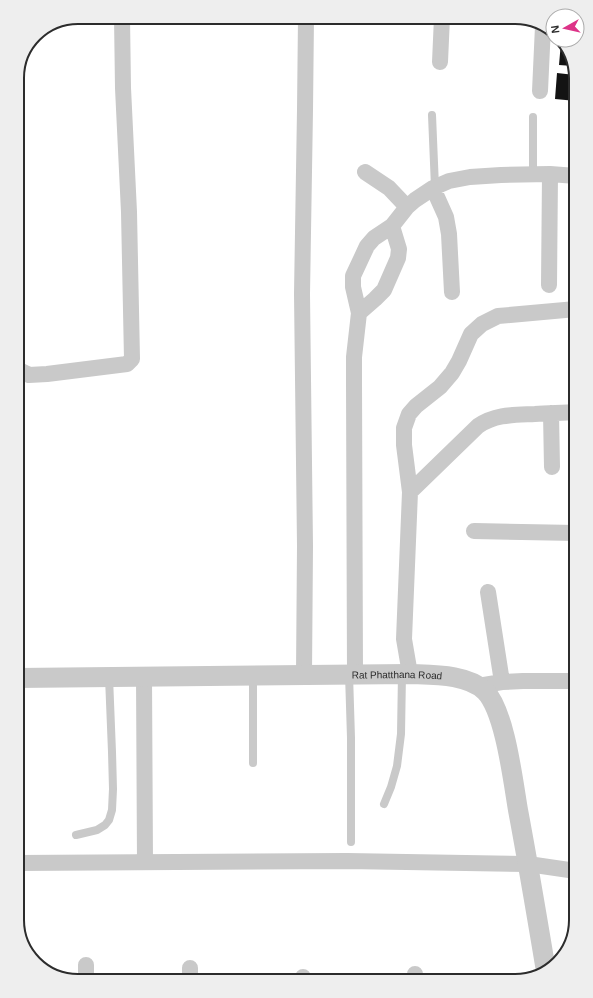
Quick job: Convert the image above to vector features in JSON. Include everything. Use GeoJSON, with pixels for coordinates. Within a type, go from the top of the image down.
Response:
{"type":"FeatureCollection","features":[{"type":"Feature","properties":{"kind":"street"},"geometry":{"type":"LineString","coordinates":[[24,373],[28,375],[47,374],[127,364],[132,359],[129,212],[123,88],[122,24]]}},
{"type":"Feature","properties":{"kind":"street"},"geometry":{"type":"LineString","coordinates":[[304,674],[305,546],[302,294],[306,110],[306,24]]}},
{"type":"Feature","properties":{"kind":"street"},"geometry":{"type":"LineString","coordinates":[[440,62],[442,24]]}},
{"type":"Feature","properties":{"kind":"street"},"geometry":{"type":"LineString","coordinates":[[540,90],[543,32]]}},
{"type":"Feature","properties":{"kind":"street"},"geometry":{"type":"LineString","coordinates":[[365,172],[389,188],[407,207]]}},
{"type":"Feature","properties":{"kind":"street"},"geometry":{"type":"LineString","coordinates":[[549,285],[550,174]]}},
{"type":"Feature","properties":{"kind":"street"},"geometry":{"type":"LineString","coordinates":[[352,674],[354,357],[359,313],[353,287],[353,276],[367,246],[374,238],[392,226],[407,207],[415,200],[434,188],[449,181],[470,177],[501,175],[550,174],[569,175]]}},
{"type":"Feature","properties":{"kind":"street"},"geometry":{"type":"LineString","coordinates":[[434,188],[446,217],[449,234],[452,292]]}},
{"type":"Feature","properties":{"kind":"street"},"geometry":{"type":"LineString","coordinates":[[359,313],[384,290],[398,258],[399,249],[392,226]]}},
{"type":"Feature","properties":{"kind":"street"},"geometry":{"type":"LineString","coordinates":[[406,674],[404,639],[410,492],[404,445],[404,428],[409,414],[416,406],[440,387],[452,373],[460,361],[471,334],[482,324],[498,316],[569,310]]}},
{"type":"Feature","properties":{"kind":"street"},"geometry":{"type":"LineString","coordinates":[[410,492],[478,426],[486,421],[511,415],[569,412]]}},
{"type":"Feature","properties":{"kind":"street"},"geometry":{"type":"LineString","coordinates":[[551,413],[552,467]]}},
{"type":"Feature","properties":{"kind":"street"},"geometry":{"type":"LineString","coordinates":[[474,531],[569,533]]}},
{"type":"Feature","properties":{"kind":"street"},"geometry":{"type":"LineString","coordinates":[[488,592],[502,682]]}},
{"type":"Feature","properties":{"kind":"street","name":"Rat Phatthana Road"},"geometry":{"type":"LineString","coordinates":[[24,678],[406,674],[448,676],[466,680],[478,686],[492,701],[506,742],[545,965]]}},
{"type":"Feature","properties":{"kind":"street"},"geometry":{"type":"LineString","coordinates":[[144,677],[145,862]]}},
{"type":"Feature","properties":{"kind":"street"},"geometry":{"type":"LineString","coordinates":[[478,686],[502,682],[569,681]]}},
{"type":"Feature","properties":{"kind":"street"},"geometry":{"type":"LineString","coordinates":[[24,863],[347,861],[528,864],[569,870]]}},
{"type":"Feature","properties":{"kind":"street"},"geometry":{"type":"LineString","coordinates":[[86,965],[86,974]]}},
{"type":"Feature","properties":{"kind":"lane"},"geometry":{"type":"LineString","coordinates":[[432,115],[434,188]]}},
{"type":"Feature","properties":{"kind":"lane"},"geometry":{"type":"LineString","coordinates":[[533,117],[533,175]]}},
{"type":"Feature","properties":{"kind":"lane"},"geometry":{"type":"LineString","coordinates":[[351,842],[352,674]]}},
{"type":"Feature","properties":{"kind":"lane"},"geometry":{"type":"LineString","coordinates":[[384,804],[391,787],[396,766],[401,734],[406,674]]}},
{"type":"Feature","properties":{"kind":"lane"},"geometry":{"type":"LineString","coordinates":[[253,763],[254,675]]}},
{"type":"Feature","properties":{"kind":"lane"},"geometry":{"type":"LineString","coordinates":[[76,835],[97,830],[105,825],[109,820],[112,810],[113,789],[109,677]]}},
{"type":"Feature","properties":{"kind":"building"},"geometry":{"type":"Polygon","coordinates":[[[560,49],[563,54],[567,66],[559,65],[560,49]]]}},
{"type":"Feature","properties":{"kind":"building"},"geometry":{"type":"Polygon","coordinates":[[[557,73],[569,74],[569,100],[555,99],[557,73]]]}}]}
